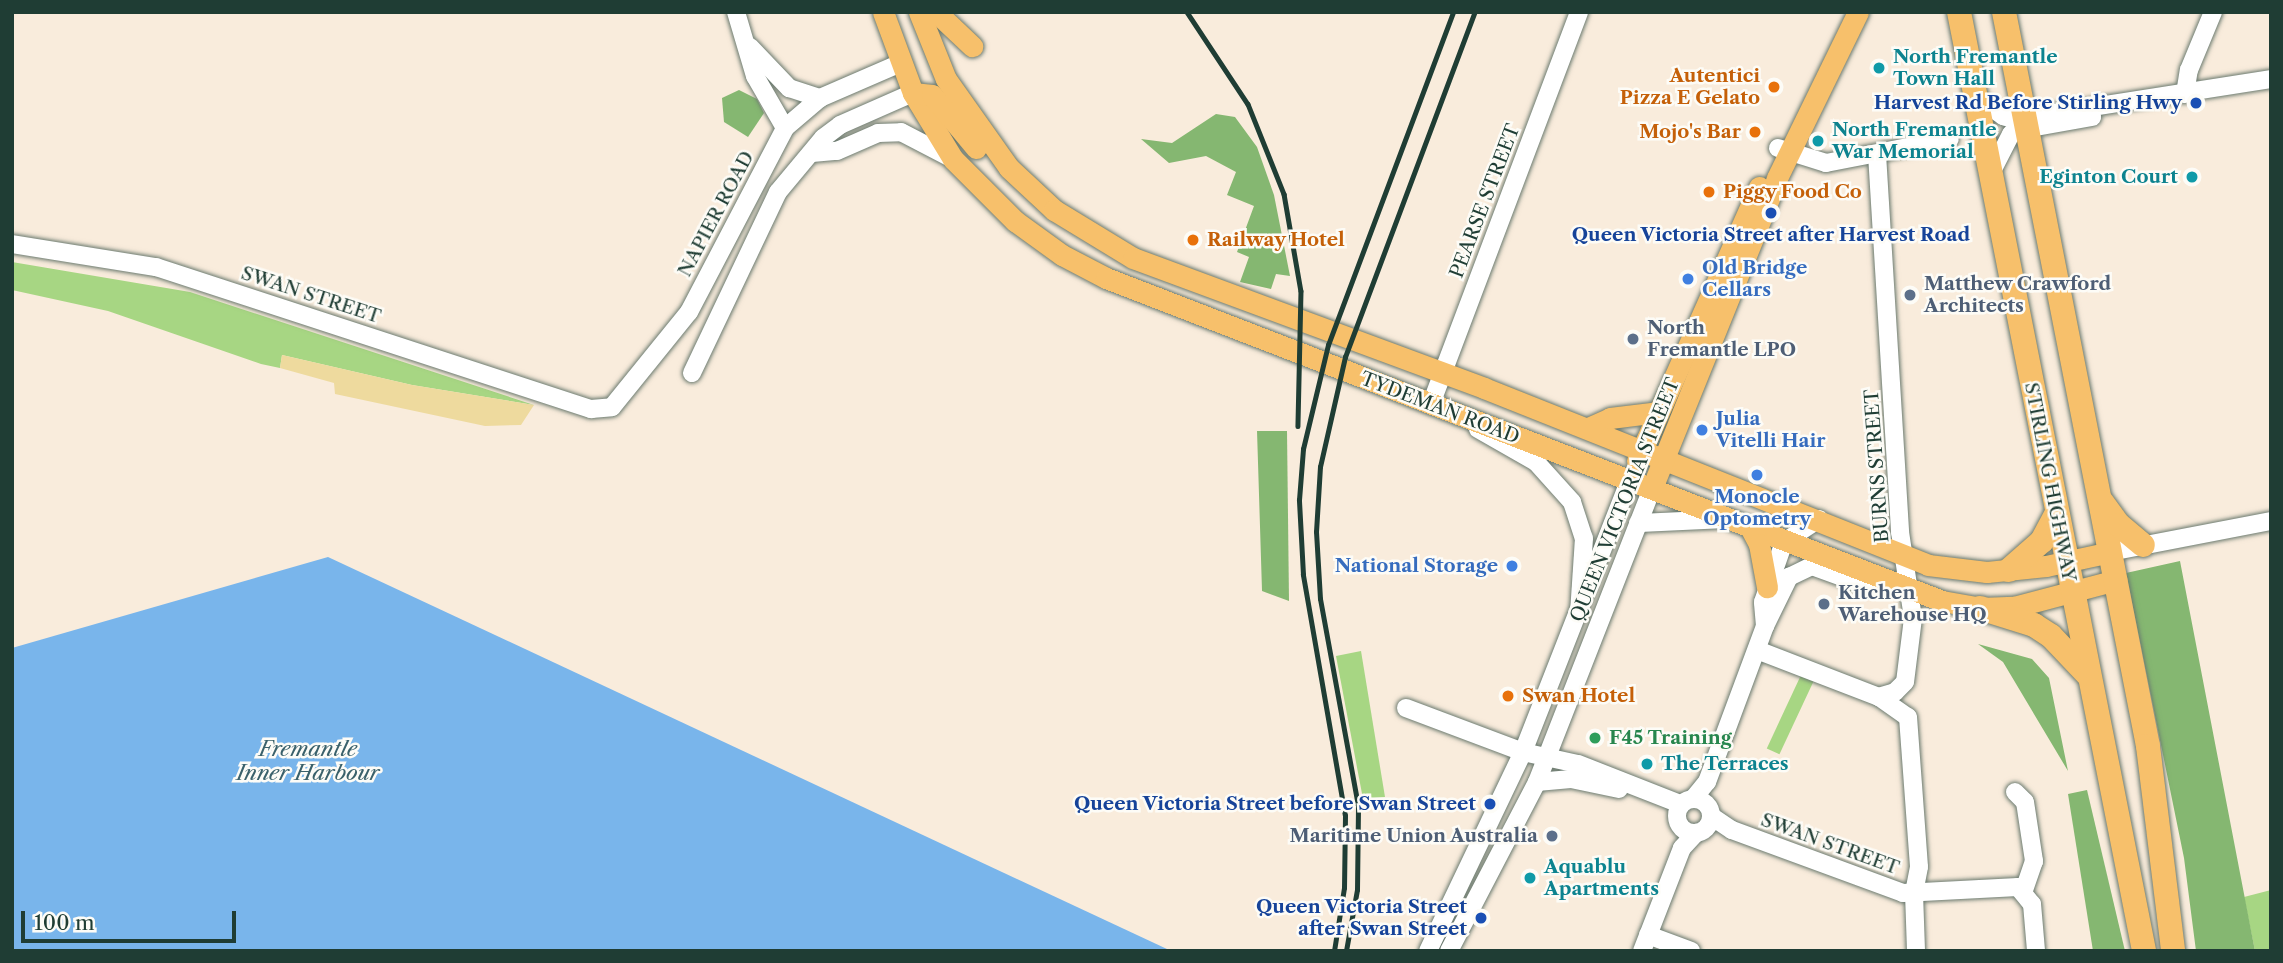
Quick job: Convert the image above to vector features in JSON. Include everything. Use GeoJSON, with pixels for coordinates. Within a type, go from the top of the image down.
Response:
{"type":"FeatureCollection","features":[{"type":"Feature","properties":{"kind":"highway","name":"STIRLING HIGHWAY"},"geometry":{"type":"LineString","coordinates":[[1959,12],[1989,177],[2144,951]]}},
{"type":"Feature","properties":{"kind":"highway"},"geometry":{"type":"LineString","coordinates":[[2004,12],[2148,746],[2173,951]]}},
{"type":"Feature","properties":{"kind":"highway"},"geometry":{"type":"LineString","coordinates":[[2099,498],[2119,526],[2143,545]]}},
{"type":"Feature","properties":{"kind":"highway"},"geometry":{"type":"LineString","coordinates":[[2009,570],[2042,541],[2057,513]]}},
{"type":"Feature","properties":{"kind":"highway"},"geometry":{"type":"LineString","coordinates":[[1980,608],[2034,625],[2051,636],[2088,674]]}},
{"type":"Feature","properties":{"kind":"main road","name":"TYDEMAN ROAD"},"geometry":{"type":"LineString","coordinates":[[919,12],[930,47],[961,104],[988,143],[1035,193],[1091,236],[1133,258],[1588,428],[1905,555],[1960,572],[2009,570],[2110,552]]}},
{"type":"Feature","properties":{"kind":"main road"},"geometry":{"type":"LineString","coordinates":[[936,12],[972,46]]}},
{"type":"Feature","properties":{"kind":"main road","name":"QUEEN VICTORIA STREET"},"geometry":{"type":"LineString","coordinates":[[1630,479],[1658,412],[1846,12]]}},
{"type":"Feature","properties":{"kind":"main road","name":"QUEEN VICTORIA STREET"},"geometry":{"type":"LineString","coordinates":[[1651,488],[1783,150],[1858,12]]}},
{"type":"Feature","properties":{"kind":"main road","name":"TYDEMAN ROAD"},"geometry":{"type":"LineString","coordinates":[[883,13],[913,93],[953,159],[1015,221],[1062,255],[1107,278],[1630,479],[1912,592],[1980,608],[2014,607],[2072,594],[2116,580]]}},
{"type":"Feature","properties":{"kind":"main road"},"geometry":{"type":"LineString","coordinates":[[913,93],[932,95],[992,168],[1035,193]]}},
{"type":"Feature","properties":{"kind":"main road"},"geometry":{"type":"LineString","coordinates":[[1588,428],[1610,418],[1658,412]]}},
{"type":"Feature","properties":{"kind":"main road"},"geometry":{"type":"LineString","coordinates":[[1751,529],[1759,544],[1767,587]]}},
{"type":"Feature","properties":{"kind":"street"},"geometry":{"type":"LineString","coordinates":[[736,12],[755,76],[786,128]]}},
{"type":"Feature","properties":{"kind":"street","name":"PEARSE STREET"},"geometry":{"type":"LineString","coordinates":[[1431,404],[1579,12]]}},
{"type":"Feature","properties":{"kind":"street"},"geometry":{"type":"LineString","coordinates":[[2185,94],[2189,70],[2213,12]]}},
{"type":"Feature","properties":{"kind":"street"},"geometry":{"type":"LineString","coordinates":[[744,39],[789,88],[820,98]]}},
{"type":"Feature","properties":{"kind":"street","name":"NAPIER ROAD"},"geometry":{"type":"LineString","coordinates":[[591,409],[612,407],[626,395],[689,312],[786,128],[820,98],[901,63]]}},
{"type":"Feature","properties":{"kind":"street"},"geometry":{"type":"LineString","coordinates":[[1973,95],[2003,116],[2024,123],[2053,126],[2171,104],[2185,94],[2271,79]]}},
{"type":"Feature","properties":{"kind":"street"},"geometry":{"type":"LineString","coordinates":[[691,373],[712,323],[778,192],[840,125],[913,93]]}},
{"type":"Feature","properties":{"kind":"street"},"geometry":{"type":"LineString","coordinates":[[1989,177],[2006,140],[2024,123]]}},
{"type":"Feature","properties":{"kind":"street"},"geometry":{"type":"LineString","coordinates":[[812,153],[837,151],[878,133],[901,132],[953,159]]}},
{"type":"Feature","properties":{"kind":"street"},"geometry":{"type":"LineString","coordinates":[[1783,150],[1821,163],[1950,139]]}},
{"type":"Feature","properties":{"kind":"street","name":"BURNS STREET"},"geometry":{"type":"LineString","coordinates":[[1877,154],[1905,555],[1912,592],[1905,682],[1895,692],[1879,697]]}},
{"type":"Feature","properties":{"kind":"street","name":"SWAN STREET"},"geometry":{"type":"LineString","coordinates":[[12,244],[156,267],[591,409]]}},
{"type":"Feature","properties":{"kind":"street"},"geometry":{"type":"LineString","coordinates":[[689,312],[712,323]]}},
{"type":"Feature","properties":{"kind":"street"},"geometry":{"type":"LineString","coordinates":[[1431,404],[1536,461],[1561,485],[1572,502],[1584,538],[1579,613]]}},
{"type":"Feature","properties":{"kind":"street","name":"QUEEN VICTORIA STREET"},"geometry":{"type":"LineString","coordinates":[[1428,951],[1523,752],[1630,479]]}},
{"type":"Feature","properties":{"kind":"street","name":"QUEEN VICTORIA STREET"},"geometry":{"type":"LineString","coordinates":[[1449,951],[1548,757],[1651,488]]}},
{"type":"Feature","properties":{"kind":"street"},"geometry":{"type":"LineString","coordinates":[[1638,523],[1727,519]]}},
{"type":"Feature","properties":{"kind":"street"},"geometry":{"type":"LineString","coordinates":[[1765,626],[1767,587],[1784,542],[1819,519]]}},
{"type":"Feature","properties":{"kind":"street"},"geometry":{"type":"LineString","coordinates":[[2110,552],[2271,521]]}},
{"type":"Feature","properties":{"kind":"street"},"geometry":{"type":"LineString","coordinates":[[1691,951],[1645,943],[1765,626],[1789,577],[1805,567],[1864,585],[1883,580]]}},
{"type":"Feature","properties":{"kind":"street"},"geometry":{"type":"LineString","coordinates":[[1758,650],[1879,697],[1904,711],[1909,723],[1919,867],[1914,893],[1916,951]]}},
{"type":"Feature","properties":{"kind":"street","name":"SWAN STREET"},"geometry":{"type":"LineString","coordinates":[[1406,708],[1523,752],[1578,764],[1694,816]]}},
{"type":"Feature","properties":{"kind":"street","name":"SWAN STREET"},"geometry":{"type":"LineString","coordinates":[[1537,782],[1580,780],[1648,799],[1903,893],[2013,887],[2024,890]]}},
{"type":"Feature","properties":{"kind":"street"},"geometry":{"type":"LineString","coordinates":[[2015,792],[2025,802],[2034,861],[2024,890],[2032,904],[2036,951]]}},
{"type":"Feature","properties":{"kind":"green space"},"geometry":{"type":"Polygon","coordinates":[[[739,90],[757,99],[764,113],[748,137],[724,122],[722,98],[739,90]]]}},
{"type":"Feature","properties":{"kind":"green space"},"geometry":{"type":"Polygon","coordinates":[[[1216,114],[1235,117],[1257,147],[1274,195],[1290,276],[1276,274],[1271,289],[1240,282],[1249,257],[1237,252],[1254,206],[1227,195],[1236,172],[1206,156],[1169,163],[1141,139],[1172,143],[1216,114]]]}},
{"type":"Feature","properties":{"kind":"green space"},"geometry":{"type":"Polygon","coordinates":[[[12,262],[190,292],[534,405],[412,385],[282,355],[280,368],[261,364],[108,311],[12,290],[12,262]]]}},
{"type":"Feature","properties":{"kind":"green space"},"geometry":{"type":"Polygon","coordinates":[[[1257,431],[1287,431],[1289,601],[1262,591],[1257,431]]]}},
{"type":"Feature","properties":{"kind":"green space"},"geometry":{"type":"Polygon","coordinates":[[[2180,561],[2255,951],[2196,951],[2184,858],[2126,573],[2180,561]]]}},
{"type":"Feature","properties":{"kind":"green space"},"geometry":{"type":"Polygon","coordinates":[[[1978,644],[2032,659],[2049,678],[2068,771],[2003,662],[1978,644]]]}},
{"type":"Feature","properties":{"kind":"green space"},"geometry":{"type":"Polygon","coordinates":[[[1361,651],[1385,797],[1363,799],[1336,656],[1361,651]]]}},
{"type":"Feature","properties":{"kind":"green space"},"geometry":{"type":"Polygon","coordinates":[[[1801,675],[1814,681],[1779,754],[1767,748],[1801,675]]]}},
{"type":"Feature","properties":{"kind":"green space"},"geometry":{"type":"Polygon","coordinates":[[[2087,790],[2125,951],[2093,951],[2068,794],[2087,790]]]}},
{"type":"Feature","properties":{"kind":"green space"},"geometry":{"type":"Polygon","coordinates":[[[2271,890],[2271,951],[2255,951],[2244,897],[2271,890]]]}},
{"type":"Feature","properties":{"kind":"sand"},"geometry":{"type":"Polygon","coordinates":[[[282,355],[412,385],[534,405],[521,425],[485,426],[335,394],[334,383],[280,368],[282,355]]]}},
{"type":"Feature","properties":{"kind":"water","name":"Fremantle Inner Harbour"},"geometry":{"type":"Polygon","coordinates":[[[328,557],[1167,949],[12,951],[12,648],[328,557]]]}},
{"type":"Feature","properties":{"kind":"railway"},"geometry":{"type":"LineString","coordinates":[[1187,12],[1248,104],[1284,194],[1301,291],[1298,426]]}},
{"type":"Feature","properties":{"kind":"railway"},"geometry":{"type":"LineString","coordinates":[[1334,951],[1344,888],[1345,816],[1303,575],[1299,500],[1303,449],[1328,345],[1453,12]]}},
{"type":"Feature","properties":{"kind":"railway"},"geometry":{"type":"LineString","coordinates":[[1346,951],[1357,890],[1358,806],[1320,599],[1316,532],[1320,467],[1345,357],[1475,12]]}},
{"type":"Feature","properties":{"kind":"place","name":"North Fremantle Town Hall"},"geometry":{"type":"Point","coordinates":[1879,68]}},
{"type":"Feature","properties":{"kind":"place","name":"Autentici Pizza E Gelato"},"geometry":{"type":"Point","coordinates":[1774,87]}},
{"type":"Feature","properties":{"kind":"place","name":"Harvest Rd Before Stirling Hwy"},"geometry":{"type":"Point","coordinates":[2196,103]}},
{"type":"Feature","properties":{"kind":"place","name":"Mojo's Bar"},"geometry":{"type":"Point","coordinates":[1755,132]}},
{"type":"Feature","properties":{"kind":"place","name":"North Fremantle War Memorial"},"geometry":{"type":"Point","coordinates":[1818,141]}},
{"type":"Feature","properties":{"kind":"place","name":"Eginton Court"},"geometry":{"type":"Point","coordinates":[2192,177]}},
{"type":"Feature","properties":{"kind":"place","name":"Piggy Food Co"},"geometry":{"type":"Point","coordinates":[1709,192]}},
{"type":"Feature","properties":{"kind":"place","name":"Queen Victoria Street after Harvest Road"},"geometry":{"type":"Point","coordinates":[1771,213]}},
{"type":"Feature","properties":{"kind":"place","name":"Railway Hotel"},"geometry":{"type":"Point","coordinates":[1193,240]}},
{"type":"Feature","properties":{"kind":"place","name":"Old Bridge Cellars"},"geometry":{"type":"Point","coordinates":[1688,279]}},
{"type":"Feature","properties":{"kind":"place","name":"Matthew Crawford Architects"},"geometry":{"type":"Point","coordinates":[1910,295]}},
{"type":"Feature","properties":{"kind":"place","name":"North Fremantle LPO"},"geometry":{"type":"Point","coordinates":[1633,339]}},
{"type":"Feature","properties":{"kind":"place","name":"Julia Vitelli Hair"},"geometry":{"type":"Point","coordinates":[1702,430]}},
{"type":"Feature","properties":{"kind":"place","name":"Monocle Optometry"},"geometry":{"type":"Point","coordinates":[1757,475]}},
{"type":"Feature","properties":{"kind":"place","name":"National Storage"},"geometry":{"type":"Point","coordinates":[1512,566]}},
{"type":"Feature","properties":{"kind":"place","name":"Kitchen Warehouse HQ"},"geometry":{"type":"Point","coordinates":[1824,604]}},
{"type":"Feature","properties":{"kind":"place","name":"Swan Hotel"},"geometry":{"type":"Point","coordinates":[1508,696]}},
{"type":"Feature","properties":{"kind":"place","name":"F45 Training"},"geometry":{"type":"Point","coordinates":[1595,738]}},
{"type":"Feature","properties":{"kind":"place","name":"The Terraces"},"geometry":{"type":"Point","coordinates":[1647,764]}},
{"type":"Feature","properties":{"kind":"place","name":"Queen Victoria Street before Swan Street"},"geometry":{"type":"Point","coordinates":[1490,804]}},
{"type":"Feature","properties":{"kind":"place","name":"Maritime Union Australia"},"geometry":{"type":"Point","coordinates":[1552,836]}},
{"type":"Feature","properties":{"kind":"place","name":"Aquablu Apartments"},"geometry":{"type":"Point","coordinates":[1530,878]}},
{"type":"Feature","properties":{"kind":"place","name":"Queen Victoria Street after Swan Street"},"geometry":{"type":"Point","coordinates":[1481,918]}}]}
